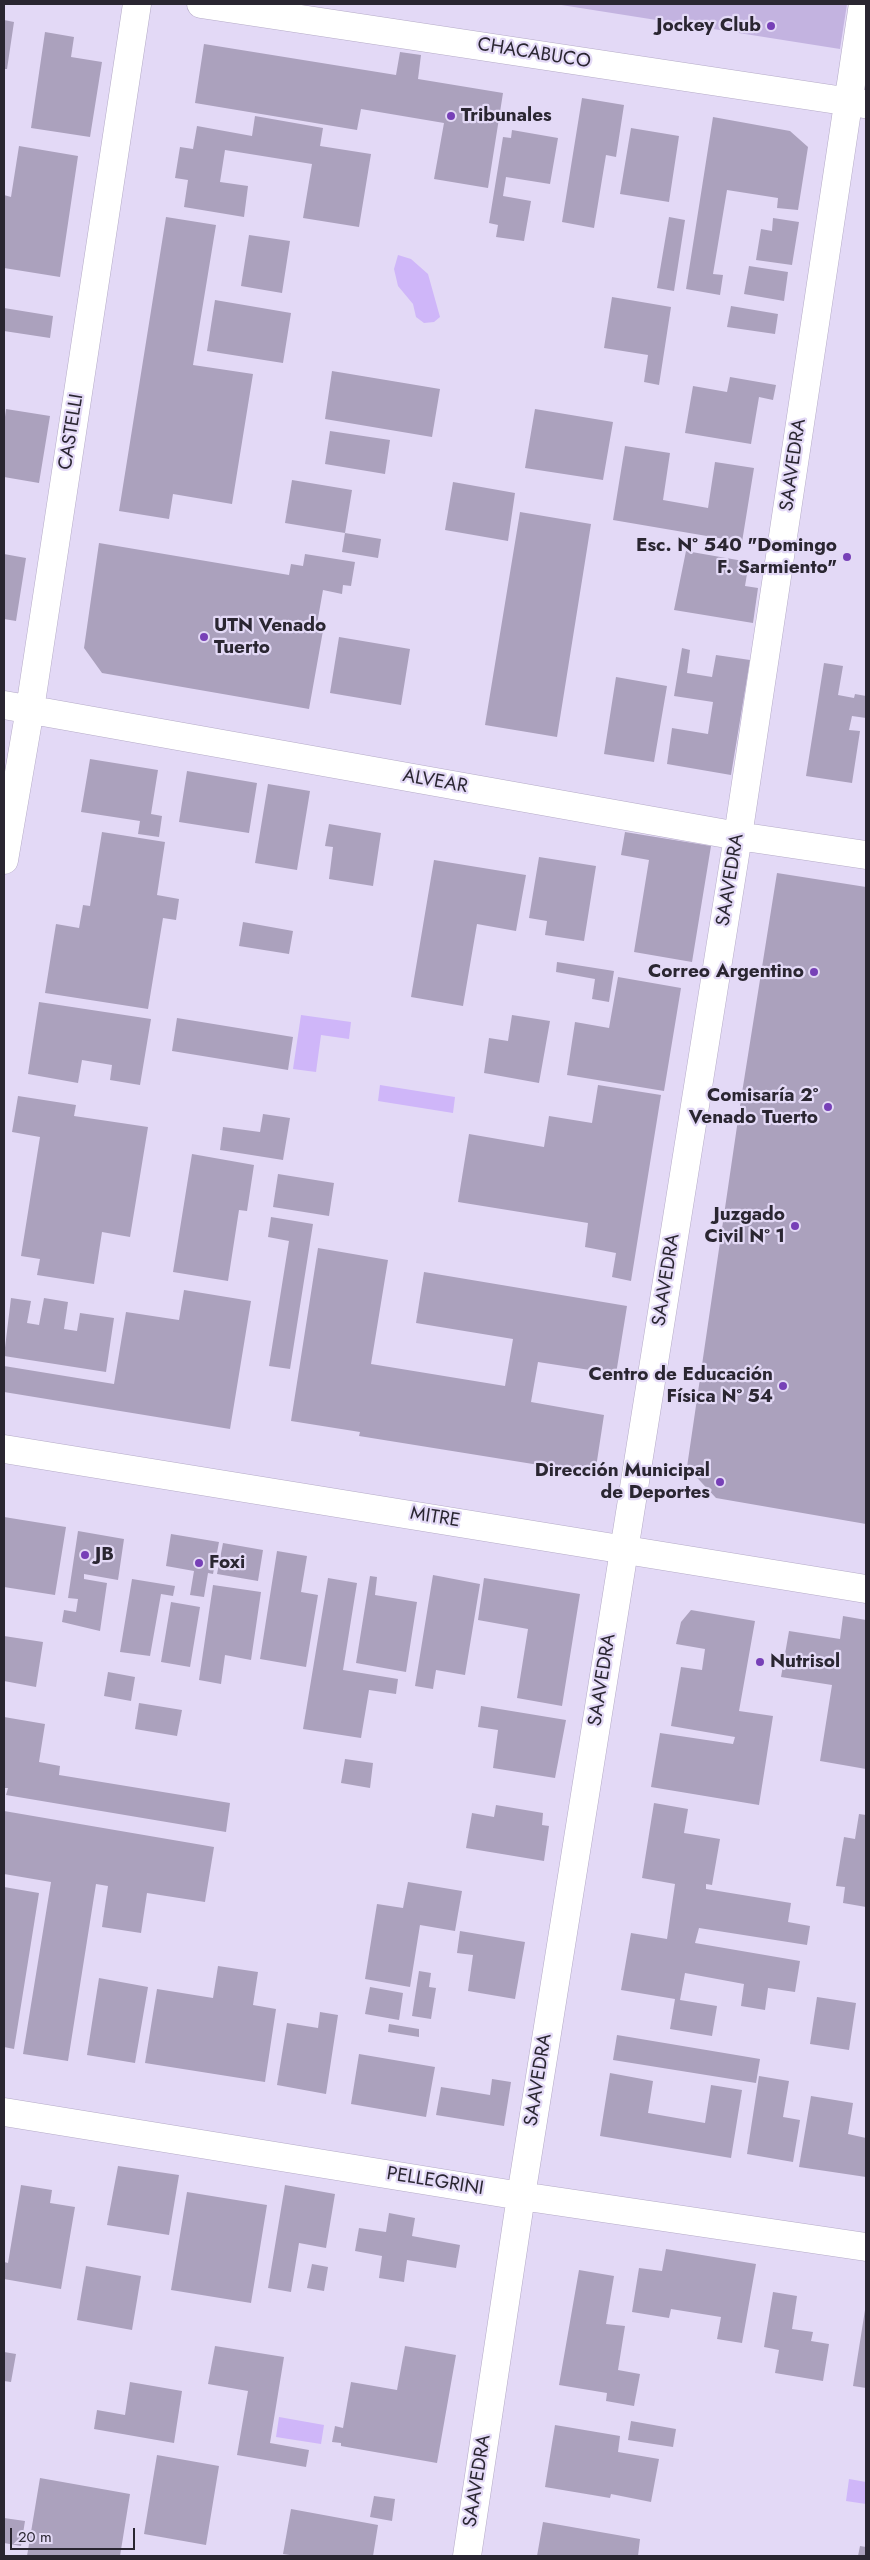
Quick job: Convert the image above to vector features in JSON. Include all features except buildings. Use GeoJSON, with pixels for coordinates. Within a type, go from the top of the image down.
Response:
{"type":"FeatureCollection","features":[{"type":"Feature","properties":{"kind":"street","name":"CASTELLI"},"geometry":{"type":"LineString","coordinates":[[4,860],[17,707],[137,4]]}},
{"type":"Feature","properties":{"kind":"street","name":"CHACABUCO"},"geometry":{"type":"LineString","coordinates":[[201,4],[857,103]]}},
{"type":"Feature","properties":{"kind":"street","name":"SAAVEDRA"},"geometry":{"type":"LineString","coordinates":[[467,2556],[521,2196],[857,103],[862,4]]}},
{"type":"Feature","properties":{"kind":"street","name":"ALVEAR"},"geometry":{"type":"LineString","coordinates":[[17,707],[738,836],[866,855]]}},
{"type":"Feature","properties":{"kind":"street","name":"MITRE"},"geometry":{"type":"LineString","coordinates":[[4,1448],[866,1589]]}},
{"type":"Feature","properties":{"kind":"street","name":"PELLEGRINI"},"geometry":{"type":"LineString","coordinates":[[4,2112],[521,2196],[866,2247]]}},
{"type":"Feature","properties":{"kind":"shaded area","name":"Jockey Club"},"geometry":{"type":"Polygon","coordinates":[[[555,4],[847,4],[840,49],[555,4]]]}},
{"type":"Feature","properties":{"kind":"shaded area"},"geometry":{"type":"Polygon","coordinates":[[[398,255],[411,259],[428,274],[440,317],[434,322],[424,323],[416,317],[413,304],[398,286],[394,269],[398,255]]]}},
{"type":"Feature","properties":{"kind":"shaded area"},"geometry":{"type":"Polygon","coordinates":[[[301,1015],[351,1022],[349,1039],[321,1035],[316,1072],[293,1069],[301,1015]]]}},
{"type":"Feature","properties":{"kind":"shaded area"},"geometry":{"type":"Polygon","coordinates":[[[380,1085],[455,1097],[453,1113],[378,1101],[380,1085]]]}},
{"type":"Feature","properties":{"kind":"shaded area"},"geometry":{"type":"Polygon","coordinates":[[[279,2417],[324,2425],[321,2444],[276,2437],[279,2417]]]}},
{"type":"Feature","properties":{"kind":"shaded area"},"geometry":{"type":"Polygon","coordinates":[[[849,2479],[866,2482],[866,2504],[846,2501],[849,2479]]]}},
{"type":"Feature","properties":{"kind":"place","name":"Jockey Club"},"geometry":{"type":"Point","coordinates":[771,26]}},
{"type":"Feature","properties":{"kind":"place","name":"Tribunales"},"geometry":{"type":"Point","coordinates":[451,116]}},
{"type":"Feature","properties":{"kind":"place","name":"Esc. N° 540 \"Domingo F. Sarmiento\""},"geometry":{"type":"Point","coordinates":[847,557]}},
{"type":"Feature","properties":{"kind":"place","name":"UTN Venado Tuerto"},"geometry":{"type":"Point","coordinates":[204,637]}},
{"type":"Feature","properties":{"kind":"place","name":"Correo Argentino"},"geometry":{"type":"Point","coordinates":[814,972]}},
{"type":"Feature","properties":{"kind":"place","name":"Comisaría 2º Venado Tuerto"},"geometry":{"type":"Point","coordinates":[828,1107]}},
{"type":"Feature","properties":{"kind":"place","name":"Juzgado Civil Nº 1"},"geometry":{"type":"Point","coordinates":[795,1226]}},
{"type":"Feature","properties":{"kind":"place","name":"Centro de Educación Física Nº 54"},"geometry":{"type":"Point","coordinates":[783,1386]}},
{"type":"Feature","properties":{"kind":"place","name":"Dirección Municipal de Deportes"},"geometry":{"type":"Point","coordinates":[720,1482]}},
{"type":"Feature","properties":{"kind":"place","name":"JB"},"geometry":{"type":"Point","coordinates":[85,1555]}},
{"type":"Feature","properties":{"kind":"place","name":"Foxi"},"geometry":{"type":"Point","coordinates":[199,1563]}},
{"type":"Feature","properties":{"kind":"place","name":"Nutrisol"},"geometry":{"type":"Point","coordinates":[760,1662]}}]}
